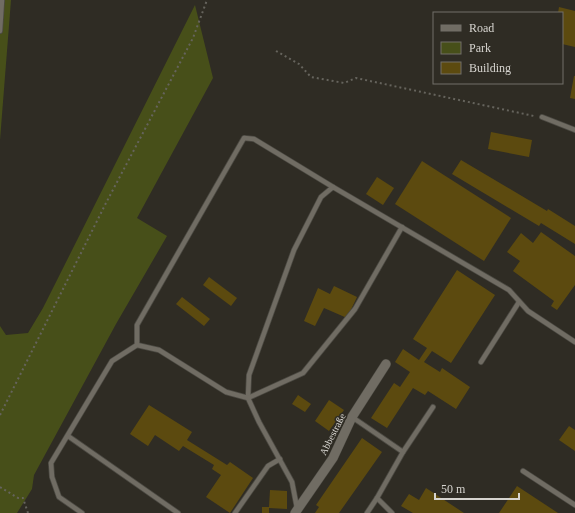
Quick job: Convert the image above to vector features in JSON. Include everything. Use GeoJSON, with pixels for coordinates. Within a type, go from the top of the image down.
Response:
{"type":"FeatureCollection","features":[{"type":"Feature","properties":{"kind":"street","name":"Abbestraße"},"geometry":{"type":"LineString","coordinates":[[296,511],[333,458],[352,417],[386,364]]}},
{"type":"Feature","properties":{"kind":"lane"},"geometry":{"type":"LineString","coordinates":[[0,31],[2,0]]}},
{"type":"Feature","properties":{"kind":"lane"},"geometry":{"type":"LineString","coordinates":[[542,117],[575,130]]}},
{"type":"Feature","properties":{"kind":"lane"},"geometry":{"type":"LineString","coordinates":[[137,345],[137,325],[244,138],[254,139],[333,188],[509,290],[528,311],[575,342]]}},
{"type":"Feature","properties":{"kind":"lane"},"geometry":{"type":"LineString","coordinates":[[296,511],[292,482],[259,422],[248,398],[249,375],[294,250],[321,197],[333,188]]}},
{"type":"Feature","properties":{"kind":"lane"},"geometry":{"type":"LineString","coordinates":[[82,513],[59,497],[52,477],[52,463],[112,361],[137,345],[159,350],[226,392],[248,398],[303,373],[355,309],[402,227]]}},
{"type":"Feature","properties":{"kind":"lane"},"geometry":{"type":"LineString","coordinates":[[481,362],[520,302]]}},
{"type":"Feature","properties":{"kind":"lane"},"geometry":{"type":"LineString","coordinates":[[367,513],[403,452],[433,407]]}},
{"type":"Feature","properties":{"kind":"lane"},"geometry":{"type":"LineString","coordinates":[[352,417],[403,452]]}},
{"type":"Feature","properties":{"kind":"lane"},"geometry":{"type":"LineString","coordinates":[[68,436],[178,513]]}},
{"type":"Feature","properties":{"kind":"lane"},"geometry":{"type":"LineString","coordinates":[[236,513],[268,466],[280,459]]}},
{"type":"Feature","properties":{"kind":"lane"},"geometry":{"type":"LineString","coordinates":[[523,470],[575,505]]}},
{"type":"Feature","properties":{"kind":"lane"},"geometry":{"type":"LineString","coordinates":[[377,498],[392,513]]}},
{"type":"Feature","properties":{"kind":"path"},"geometry":{"type":"LineString","coordinates":[[0,415],[106,203],[193,38],[207,0]]}},
{"type":"Feature","properties":{"kind":"path"},"geometry":{"type":"LineString","coordinates":[[276,51],[300,64],[312,76],[344,83],[356,78],[542,117]]}},
{"type":"Feature","properties":{"kind":"path"},"geometry":{"type":"LineString","coordinates":[[0,487],[18,498],[23,498],[28,513]]}},
{"type":"Feature","properties":{"kind":"green space"},"geometry":{"type":"Polygon","coordinates":[[[0,0],[11,0],[0,140],[0,0]]]}},
{"type":"Feature","properties":{"kind":"green space"},"geometry":{"type":"Polygon","coordinates":[[[195,5],[213,78],[137,218],[167,236],[116,324],[34,475],[32,489],[17,513],[0,513],[0,326],[6,335],[28,333],[43,308],[195,5]]]}},
{"type":"Feature","properties":{"kind":"building"},"geometry":{"type":"Polygon","coordinates":[[[559,7],[575,11],[575,47],[563,44],[563,12],[558,12],[559,7]]]}},
{"type":"Feature","properties":{"kind":"building"},"geometry":{"type":"Polygon","coordinates":[[[575,76],[575,99],[570,98],[575,76]]]}},
{"type":"Feature","properties":{"kind":"building"},"geometry":{"type":"Polygon","coordinates":[[[491,132],[532,140],[529,157],[488,149],[491,132]]]}},
{"type":"Feature","properties":{"kind":"building"},"geometry":{"type":"Polygon","coordinates":[[[461,160],[575,226],[575,244],[541,223],[539,226],[452,174],[461,160]]]}},
{"type":"Feature","properties":{"kind":"building"},"geometry":{"type":"Polygon","coordinates":[[[422,161],[511,218],[484,261],[395,204],[422,161]]]}},
{"type":"Feature","properties":{"kind":"building"},"geometry":{"type":"Polygon","coordinates":[[[377,177],[394,188],[383,205],[366,194],[377,177]]]}},
{"type":"Feature","properties":{"kind":"building"},"geometry":{"type":"Polygon","coordinates":[[[541,232],[575,256],[575,285],[557,310],[551,306],[554,301],[513,271],[520,261],[507,252],[521,233],[533,243],[541,232]]]}},
{"type":"Feature","properties":{"kind":"building"},"geometry":{"type":"Polygon","coordinates":[[[457,270],[495,295],[451,363],[432,351],[424,362],[440,372],[442,368],[470,387],[456,409],[428,391],[425,395],[413,388],[387,428],[371,418],[394,383],[400,387],[410,372],[395,362],[403,349],[419,360],[427,348],[413,339],[457,270]]]}},
{"type":"Feature","properties":{"kind":"building"},"geometry":{"type":"Polygon","coordinates":[[[209,277],[237,298],[231,306],[203,285],[209,277]]]}},
{"type":"Feature","properties":{"kind":"building"},"geometry":{"type":"Polygon","coordinates":[[[334,286],[357,297],[347,318],[324,308],[315,326],[304,321],[318,288],[330,294],[334,286]]]}},
{"type":"Feature","properties":{"kind":"building"},"geometry":{"type":"Polygon","coordinates":[[[182,297],[210,319],[204,326],[176,304],[182,297]]]}},
{"type":"Feature","properties":{"kind":"building"},"geometry":{"type":"Polygon","coordinates":[[[298,395],[311,404],[305,412],[292,404],[298,395]]]}},
{"type":"Feature","properties":{"kind":"building"},"geometry":{"type":"Polygon","coordinates":[[[329,400],[344,410],[329,431],[315,421],[329,400]]]}},
{"type":"Feature","properties":{"kind":"building"},"geometry":{"type":"Polygon","coordinates":[[[149,405],[192,432],[187,440],[227,465],[230,462],[253,478],[230,513],[206,497],[221,475],[212,469],[214,465],[183,446],[179,451],[155,435],[148,446],[130,434],[149,405]]]}},
{"type":"Feature","properties":{"kind":"building"},"geometry":{"type":"Polygon","coordinates":[[[569,426],[575,430],[575,451],[559,440],[569,426]]]}},
{"type":"Feature","properties":{"kind":"building"},"geometry":{"type":"Polygon","coordinates":[[[362,438],[382,452],[339,513],[315,513],[319,507],[316,505],[362,438]]]}},
{"type":"Feature","properties":{"kind":"building"},"geometry":{"type":"Polygon","coordinates":[[[517,486],[558,513],[499,513],[517,486]]]}},
{"type":"Feature","properties":{"kind":"building"},"geometry":{"type":"Polygon","coordinates":[[[426,488],[464,513],[413,513],[401,506],[409,494],[419,500],[426,488]]]}},
{"type":"Feature","properties":{"kind":"building"},"geometry":{"type":"Polygon","coordinates":[[[270,490],[287,491],[287,509],[269,508],[269,513],[262,513],[262,507],[269,507],[270,490]]]}}]}
